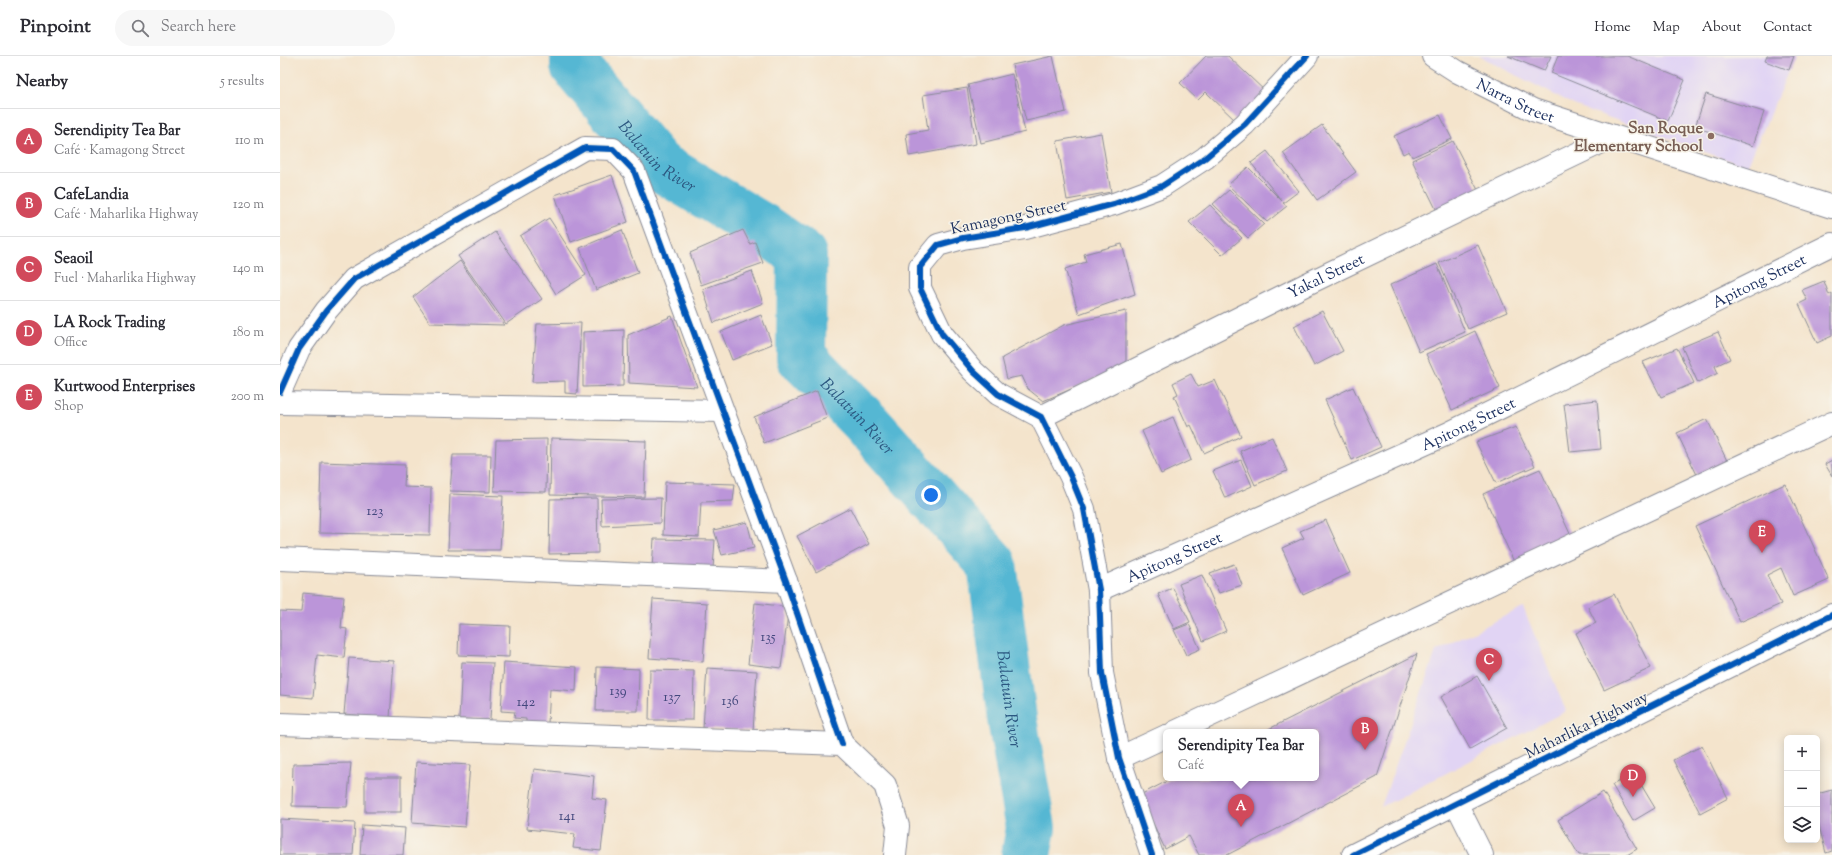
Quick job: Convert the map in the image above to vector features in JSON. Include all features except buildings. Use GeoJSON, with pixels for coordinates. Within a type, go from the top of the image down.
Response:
{"type":"FeatureCollection","features":[{"type":"Feature","properties":{"kind":"street","name":"Kamagong Street"},"geometry":{"type":"LineString","coordinates":[[1041,417],[998,394],[973,371],[942,334],[920,288],[920,267],[938,245],[964,238],[1025,228],[1107,206],[1162,186],[1205,158],[1245,124],[1307,56]]}},
{"type":"Feature","properties":{"kind":"street","name":"Narra Street"},"geometry":{"type":"LineString","coordinates":[[1433,56],[1458,72],[1533,110],[1612,137],[1832,207]]}},
{"type":"Feature","properties":{"kind":"street","name":"Yakal Street"},"geometry":{"type":"LineString","coordinates":[[1041,417],[1311,282],[1612,137]]}},
{"type":"Feature","properties":{"kind":"street"},"geometry":{"type":"LineString","coordinates":[[280,392],[299,349],[326,311],[354,279],[586,148],[613,149],[634,170],[786,581],[842,744],[885,785],[898,826],[895,855]]}},
{"type":"Feature","properties":{"kind":"street","name":"Apitong Street"},"geometry":{"type":"LineString","coordinates":[[1099,590],[1447,434],[1832,244]]}},
{"type":"Feature","properties":{"kind":"street"},"geometry":{"type":"LineString","coordinates":[[280,403],[722,411]]}},
{"type":"Feature","properties":{"kind":"street"},"geometry":{"type":"LineString","coordinates":[[1041,417],[1071,477],[1084,509],[1099,590],[1102,673],[1119,758],[1152,855]]}},
{"type":"Feature","properties":{"kind":"street"},"geometry":{"type":"LineString","coordinates":[[1181,729],[1832,423]]}},
{"type":"Feature","properties":{"kind":"street"},"geometry":{"type":"LineString","coordinates":[[280,559],[786,581]]}},
{"type":"Feature","properties":{"kind":"street","name":"Maharlika Highway"},"geometry":{"type":"LineString","coordinates":[[1352,855],[1832,615]]}},
{"type":"Feature","properties":{"kind":"street"},"geometry":{"type":"LineString","coordinates":[[280,724],[842,744]]}},
{"type":"Feature","properties":{"kind":"street"},"geometry":{"type":"LineString","coordinates":[[1119,758],[1163,737]]}},
{"type":"Feature","properties":{"kind":"street"},"geometry":{"type":"LineString","coordinates":[[1456,803],[1482,855]]}},
{"type":"Feature","properties":{"kind":"shaded area","name":"San Roque Elementary School"},"geometry":{"type":"Polygon","coordinates":[[[1479,56],[1795,56],[1747,167],[1574,105],[1479,56]]]}},
{"type":"Feature","properties":{"kind":"shaded area"},"geometry":{"type":"Polygon","coordinates":[[[1523,607],[1566,711],[1381,807],[1436,651],[1523,607]]]}},
{"type":"Feature","properties":{"kind":"waterway","name":"Balatuin River"},"geometry":{"type":"LineString","coordinates":[[575,56],[575,66],[659,166],[766,230],[802,255],[801,357],[865,422],[992,564],[1012,719],[1031,828],[1026,855]]}},
{"type":"Feature","properties":{"kind":"cycle path"},"geometry":{"type":"LineString","coordinates":[[1152,855],[1119,758],[1102,673],[1099,590],[1084,509],[1071,477],[1041,417],[998,394],[973,371],[942,334],[920,288],[920,267],[938,245],[963,238],[1025,228],[1114,204],[1162,186],[1205,158],[1245,124],[1307,56]]}},
{"type":"Feature","properties":{"kind":"cycle path"},"geometry":{"type":"LineString","coordinates":[[280,392],[299,349],[326,311],[354,279],[585,148],[613,149],[634,171],[786,581],[842,744]]}},
{"type":"Feature","properties":{"kind":"cycle path"},"geometry":{"type":"LineString","coordinates":[[1353,855],[1832,615]]}},
{"type":"Feature","properties":{"kind":"place","name":"San Roque Elementary School"},"geometry":{"type":"Point","coordinates":[1711,136]}},
{"type":"Feature","properties":{"kind":"place","name":"Kurtwood Enterprises"},"geometry":{"type":"Point","coordinates":[1762,553]}},
{"type":"Feature","properties":{"kind":"place","name":"Seaoil"},"geometry":{"type":"Point","coordinates":[1489,681]}},
{"type":"Feature","properties":{"kind":"place","name":"CafeLandia"},"geometry":{"type":"Point","coordinates":[1365,750]}},
{"type":"Feature","properties":{"kind":"place","name":"LA Rock Trading"},"geometry":{"type":"Point","coordinates":[1633,797]}},
{"type":"Feature","properties":{"kind":"place","name":"Serendipity Tea Bar"},"geometry":{"type":"Point","coordinates":[1241,827]}}]}
